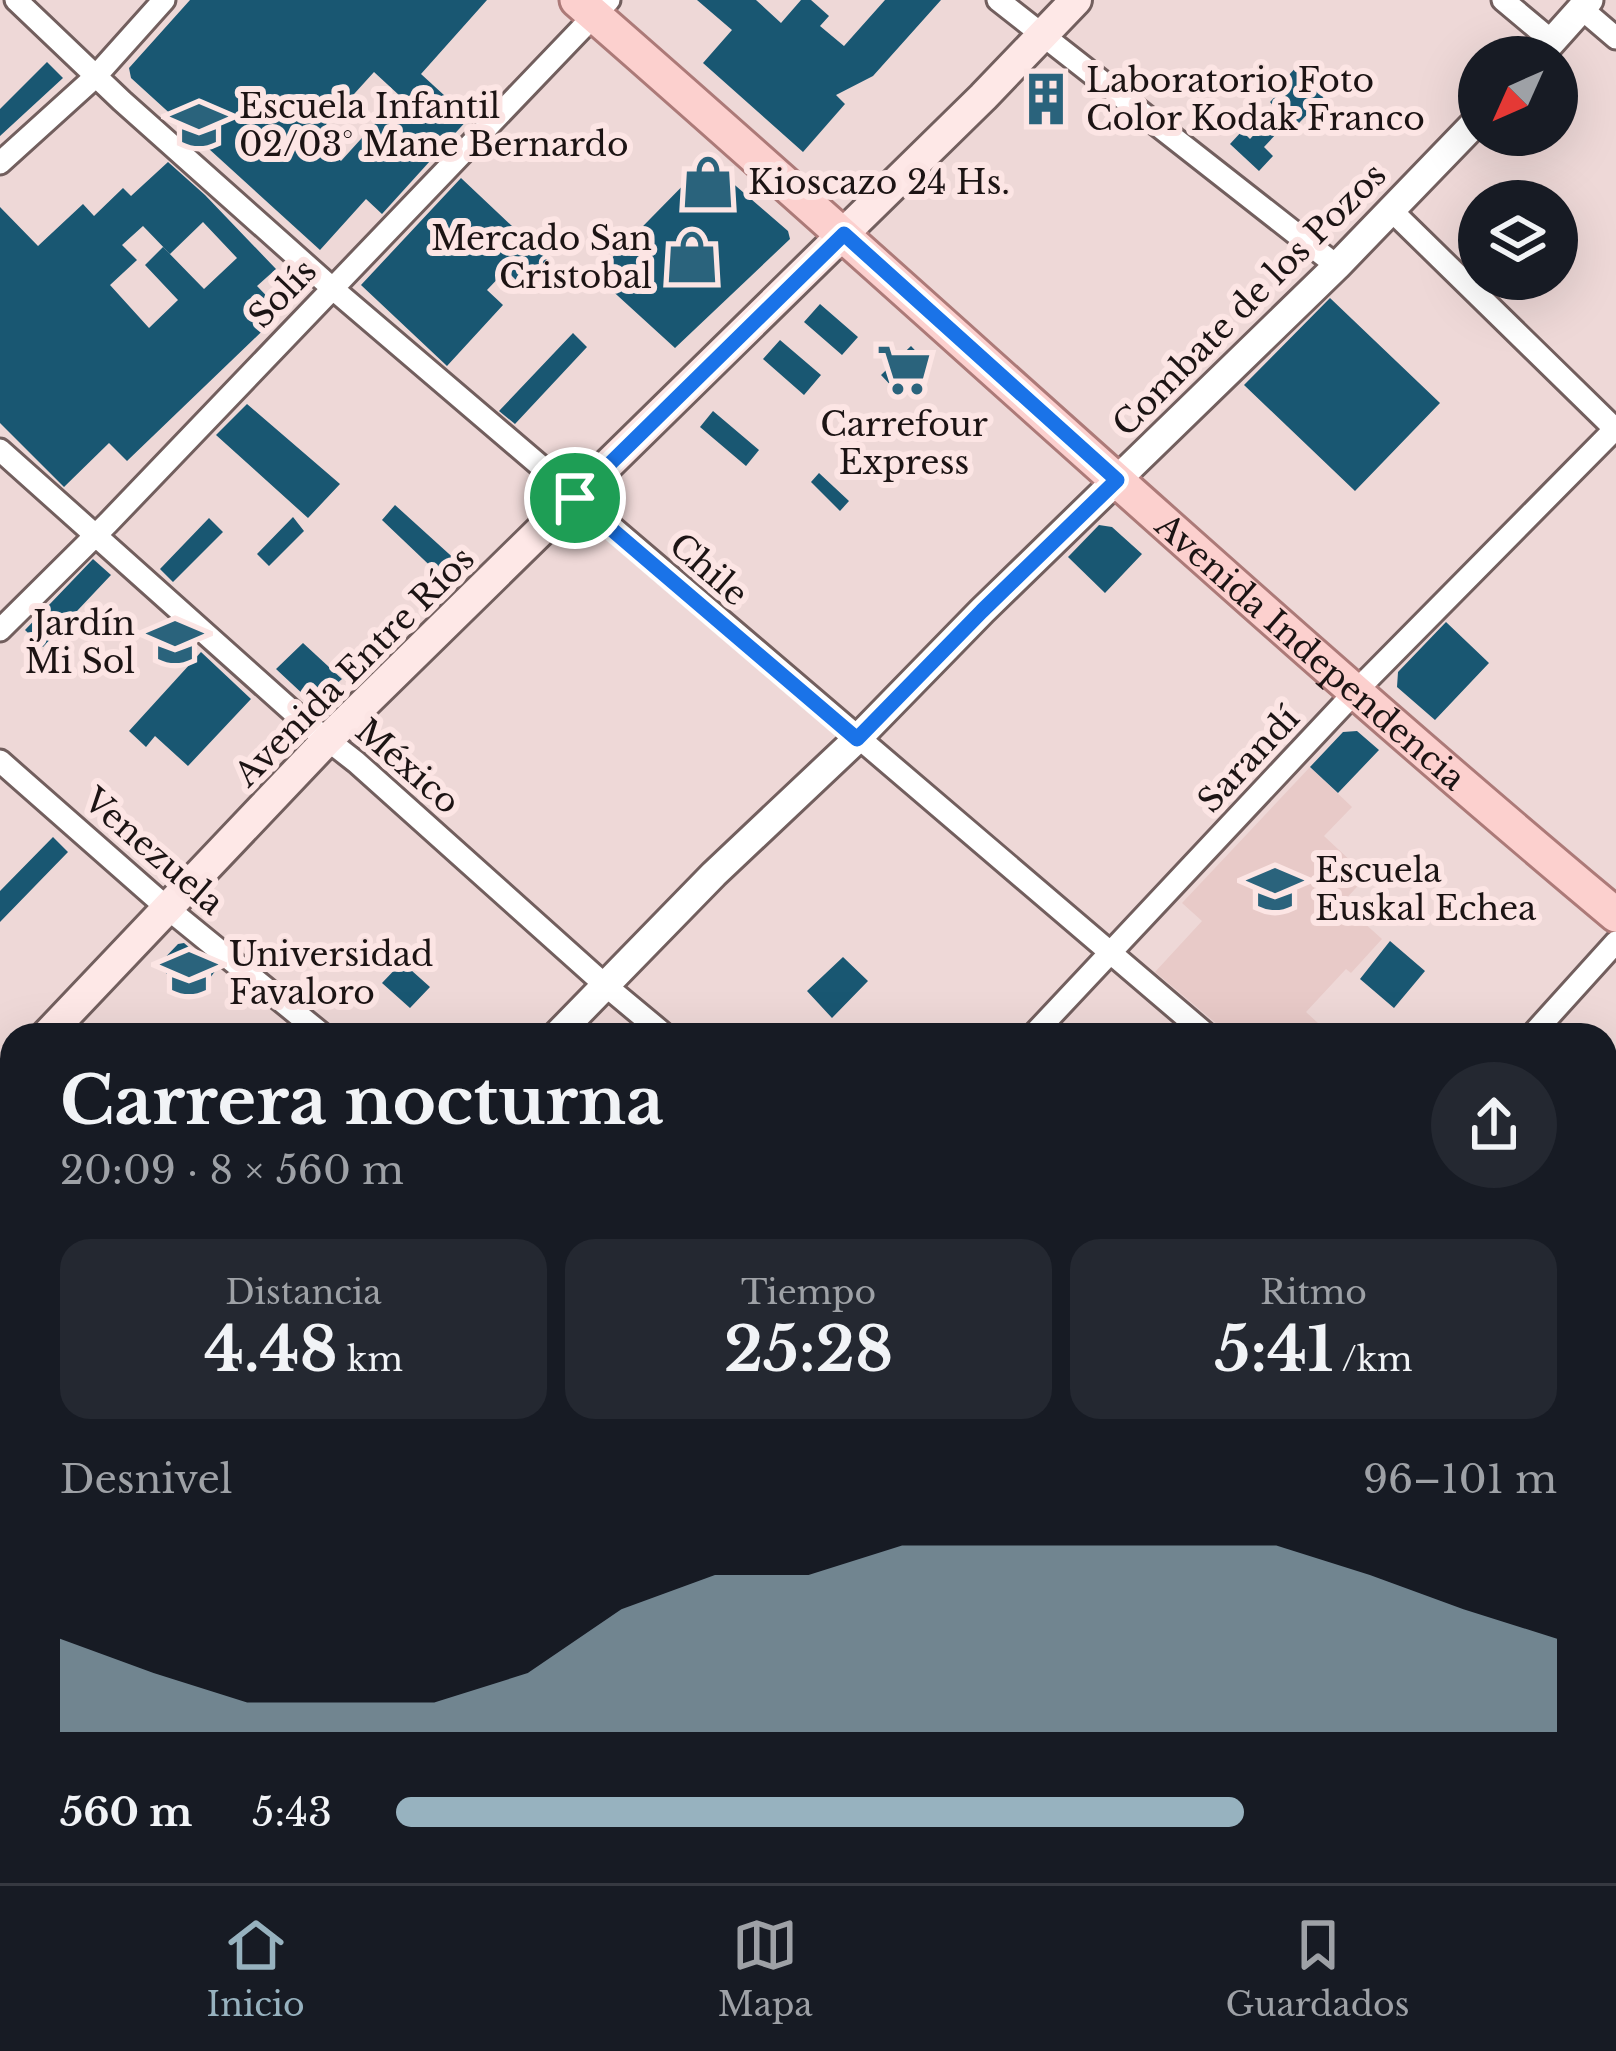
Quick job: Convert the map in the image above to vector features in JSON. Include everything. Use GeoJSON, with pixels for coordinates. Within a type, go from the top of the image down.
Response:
{"type":"FeatureCollection","features":[{"type":"Feature","properties":{"kind":"main road","name":"Avenida Entre Ríos"},"geometry":{"type":"LineString","coordinates":[[58,1023],[328,740],[1076,0]]}},
{"type":"Feature","properties":{"kind":"main road","name":"Avenida Independencia"},"geometry":{"type":"LineString","coordinates":[[593,5],[1117,480],[1616,915]]}},
{"type":"Feature","properties":{"kind":"street","name":"Chile"},"geometry":{"type":"LineString","coordinates":[[16,0],[95,77],[332,288],[1193,1023]]}},
{"type":"Feature","properties":{"kind":"street"},"geometry":{"type":"LineString","coordinates":[[0,163],[95,77],[164,0]]}},
{"type":"Feature","properties":{"kind":"street"},"geometry":{"type":"LineString","coordinates":[[998,0],[1337,266]]}},
{"type":"Feature","properties":{"kind":"street"},"geometry":{"type":"LineString","coordinates":[[1504,0],[1534,36]]}},
{"type":"Feature","properties":{"kind":"street"},"geometry":{"type":"LineString","coordinates":[[1557,36],[1586,4],[1616,38]]}},
{"type":"Feature","properties":{"kind":"street","name":"Solís"},"geometry":{"type":"LineString","coordinates":[[0,630],[332,288],[593,5]]}},
{"type":"Feature","properties":{"kind":"street","name":"Combate de los Pozos"},"geometry":{"type":"LineString","coordinates":[[569,1023],[714,874],[1337,266],[1458,140]]}},
{"type":"Feature","properties":{"kind":"street"},"geometry":{"type":"LineString","coordinates":[[1391,210],[1616,429]]}},
{"type":"Feature","properties":{"kind":"street","name":"Sarandí"},"geometry":{"type":"LineString","coordinates":[[1044,1023],[1356,692],[1616,429]]}},
{"type":"Feature","properties":{"kind":"street","name":"México"},"geometry":{"type":"LineString","coordinates":[[0,450],[651,1023]]}},
{"type":"Feature","properties":{"kind":"street","name":"Venezuela"},"geometry":{"type":"LineString","coordinates":[[0,761],[307,1023]]}},
{"type":"Feature","properties":{"kind":"street"},"geometry":{"type":"LineString","coordinates":[[1543,1023],[1616,942]]}},
{"type":"Feature","properties":{"kind":"shaded area","name":"Escuela Euskal Echea"},"geometry":{"type":"Polygon","coordinates":[[[1310,767],[1352,807],[1324,836],[1367,876],[1342,903],[1382,939],[1306,1012],[1318,1023],[1216,1023],[1155,972],[1202,921],[1182,903],[1310,767]]]}},
{"type":"Feature","properties":{"kind":"building"},"geometry":{"type":"Polygon","coordinates":[[[190,0],[487,0],[421,74],[469,118],[382,214],[366,199],[320,250],[131,78],[129,68],[190,0]],[[374,72],[315,137],[341,161],[400,96],[374,72]]]}},
{"type":"Feature","properties":{"kind":"building"},"geometry":{"type":"Polygon","coordinates":[[[697,0],[756,0],[781,23],[801,0],[811,0],[829,16],[820,26],[844,46],[885,0],[941,0],[873,76],[836,95],[845,104],[803,152],[703,63],[732,30],[697,0]]]}},
{"type":"Feature","properties":{"kind":"building"},"geometry":{"type":"Polygon","coordinates":[[[47,62],[63,78],[0,136],[0,109],[47,62]]]}},
{"type":"Feature","properties":{"kind":"building"},"geometry":{"type":"Polygon","coordinates":[[[1301,62],[1331,89],[1299,123],[1292,117],[1264,147],[1273,156],[1259,171],[1230,144],[1242,131],[1250,139],[1277,110],[1270,102],[1301,62]]]}},
{"type":"Feature","properties":{"kind":"building","name":"Mercado San Cristobal"},"geometry":{"type":"Polygon","coordinates":[[[707,161],[788,231],[790,239],[675,348],[595,275],[707,161]]]}},
{"type":"Feature","properties":{"kind":"building"},"geometry":{"type":"Polygon","coordinates":[[[168,162],[276,269],[257,286],[282,312],[127,461],[109,443],[64,487],[0,423],[0,207],[38,246],[83,204],[94,216],[123,188],[131,196],[168,162]],[[203,222],[170,254],[143,226],[122,245],[137,260],[110,285],[149,328],[178,300],[145,265],[163,247],[204,289],[237,258],[203,222]]]}},
{"type":"Feature","properties":{"kind":"building"},"geometry":{"type":"Polygon","coordinates":[[[461,178],[547,259],[522,286],[506,270],[487,290],[503,305],[447,366],[361,285],[461,178]]]}},
{"type":"Feature","properties":{"kind":"building"},"geometry":{"type":"Polygon","coordinates":[[[1330,298],[1440,403],[1355,491],[1244,385],[1330,298]]]}},
{"type":"Feature","properties":{"kind":"building"},"geometry":{"type":"Polygon","coordinates":[[[820,304],[858,337],[842,355],[804,322],[820,304]]]}},
{"type":"Feature","properties":{"kind":"building"},"geometry":{"type":"Polygon","coordinates":[[[573,333],[587,347],[515,424],[499,411],[573,333]]]}},
{"type":"Feature","properties":{"kind":"building"},"geometry":{"type":"Polygon","coordinates":[[[780,340],[821,375],[804,395],[763,359],[780,340]]]}},
{"type":"Feature","properties":{"kind":"building","name":"Carrefour Express"},"geometry":{"type":"Polygon","coordinates":[[[911,346],[928,364],[898,393],[881,375],[911,346]]]}},
{"type":"Feature","properties":{"kind":"building"},"geometry":{"type":"Polygon","coordinates":[[[247,404],[340,484],[308,518],[216,435],[247,404]]]}},
{"type":"Feature","properties":{"kind":"building"},"geometry":{"type":"Polygon","coordinates":[[[713,411],[759,450],[746,466],[700,427],[713,411]]]}},
{"type":"Feature","properties":{"kind":"building"},"geometry":{"type":"Polygon","coordinates":[[[819,473],[849,501],[840,511],[811,482],[819,473]]]}},
{"type":"Feature","properties":{"kind":"building"},"geometry":{"type":"Polygon","coordinates":[[[395,505],[459,563],[443,578],[382,520],[395,505]]]}},
{"type":"Feature","properties":{"kind":"building"},"geometry":{"type":"Polygon","coordinates":[[[293,517],[304,531],[269,566],[257,554],[293,517]]]}},
{"type":"Feature","properties":{"kind":"building"},"geometry":{"type":"Polygon","coordinates":[[[209,518],[223,532],[173,582],[160,569],[209,518]]]}},
{"type":"Feature","properties":{"kind":"building"},"geometry":{"type":"Polygon","coordinates":[[[1099,525],[1112,527],[1142,554],[1105,593],[1068,557],[1099,525]]]}},
{"type":"Feature","properties":{"kind":"building"},"geometry":{"type":"Polygon","coordinates":[[[93,559],[111,575],[43,647],[25,630],[93,559]]]}},
{"type":"Feature","properties":{"kind":"building"},"geometry":{"type":"Polygon","coordinates":[[[1446,622],[1489,663],[1435,720],[1397,687],[1398,672],[1446,622]]]}},
{"type":"Feature","properties":{"kind":"building"},"geometry":{"type":"Polygon","coordinates":[[[303,643],[342,679],[321,697],[306,697],[276,669],[303,643]]]}},
{"type":"Feature","properties":{"kind":"building"},"geometry":{"type":"Polygon","coordinates":[[[201,652],[251,699],[188,766],[155,736],[146,747],[129,731],[201,652]]]}},
{"type":"Feature","properties":{"kind":"building"},"geometry":{"type":"Polygon","coordinates":[[[1357,731],[1379,750],[1338,793],[1310,767],[1343,732],[1357,731]]]}},
{"type":"Feature","properties":{"kind":"building"},"geometry":{"type":"Polygon","coordinates":[[[53,837],[68,852],[0,922],[0,891],[53,837]]]}},
{"type":"Feature","properties":{"kind":"building"},"geometry":{"type":"Polygon","coordinates":[[[1390,941],[1425,971],[1394,1008],[1360,979],[1390,941]]]}},
{"type":"Feature","properties":{"kind":"building","name":"Universidad Favaloro"},"geometry":{"type":"Polygon","coordinates":[[[184,943],[216,970],[190,997],[158,965],[184,943]]]}},
{"type":"Feature","properties":{"kind":"building"},"geometry":{"type":"Polygon","coordinates":[[[843,957],[868,981],[832,1018],[807,991],[843,957]]]}},
{"type":"Feature","properties":{"kind":"building"},"geometry":{"type":"Polygon","coordinates":[[[402,962],[430,987],[410,1008],[382,983],[402,962]]]}},
{"type":"Feature","properties":{"kind":"place","name":"Laboratorio Foto Color Kodak Franco"},"geometry":{"type":"Point","coordinates":[1046,99]}},
{"type":"Feature","properties":{"kind":"place","name":"Escuela Infantil 02/03° Mane Bernardo"},"geometry":{"type":"Point","coordinates":[199,125]}},
{"type":"Feature","properties":{"kind":"place","name":"Kioscazo 24 Hs."},"geometry":{"type":"Point","coordinates":[708,182]}},
{"type":"Feature","properties":{"kind":"place","name":"Mercado San Cristobal"},"geometry":{"type":"Point","coordinates":[692,257]}},
{"type":"Feature","properties":{"kind":"place","name":"Carrefour Express"},"geometry":{"type":"Point","coordinates":[904,370]}},
{"type":"Feature","properties":{"kind":"place","name":"Jardín Mi Sol"},"geometry":{"type":"Point","coordinates":[175,642]}},
{"type":"Feature","properties":{"kind":"place","name":"Escuela Euskal Echea"},"geometry":{"type":"Point","coordinates":[1275,889]}},
{"type":"Feature","properties":{"kind":"place","name":"Universidad Favaloro"},"geometry":{"type":"Point","coordinates":[189,973]}},
{"type":"Feature","properties":{"kind":"route"},"geometry":{"type":"LineString","coordinates":[[844,234],[1117,480],[857,739],[575,498],[844,234]]}}]}
